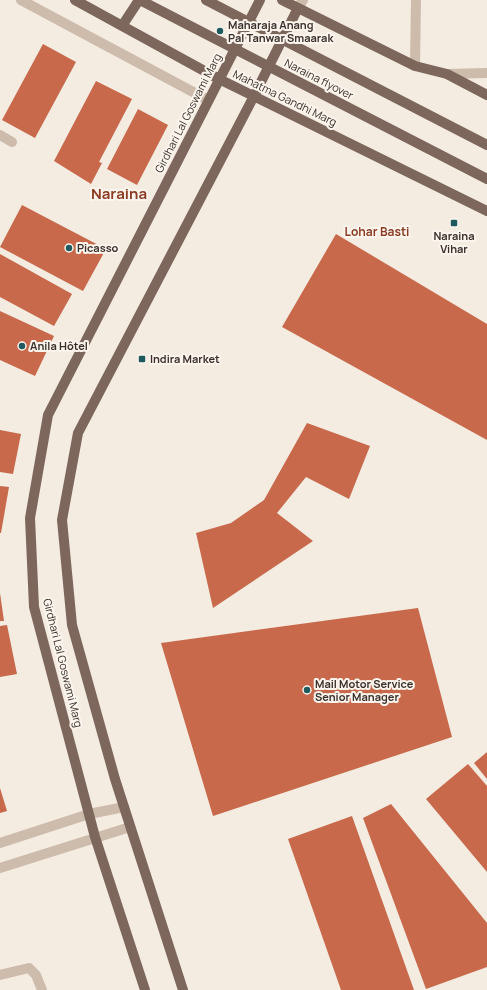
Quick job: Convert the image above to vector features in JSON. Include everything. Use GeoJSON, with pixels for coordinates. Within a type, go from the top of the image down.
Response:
{"type":"FeatureCollection","features":[{"type":"Feature","properties":{"kind":"main road","name":"Mahatma Gandhi Marg"},"geometry":{"type":"LineString","coordinates":[[75,0],[219,79],[487,211]]}},
{"type":"Feature","properties":{"kind":"main road"},"geometry":{"type":"LineString","coordinates":[[122,26],[140,0]]}},
{"type":"Feature","properties":{"kind":"main road","name":"Naraina flyover"},"geometry":{"type":"LineString","coordinates":[[140,0],[487,179]]}},
{"type":"Feature","properties":{"kind":"main road","name":"Naraina flyover"},"geometry":{"type":"LineString","coordinates":[[206,0],[487,145]]}},
{"type":"Feature","properties":{"kind":"main road","name":"Girdhari Lal Goswami Marg"},"geometry":{"type":"LineString","coordinates":[[146,990],[95,837],[34,607],[30,518],[48,415],[260,0]]}},
{"type":"Feature","properties":{"kind":"main road"},"geometry":{"type":"LineString","coordinates":[[282,0],[300,4],[415,66],[447,74],[487,95]]}},
{"type":"Feature","properties":{"kind":"main road","name":"Girdhari Lal Goswami Marg"},"geometry":{"type":"LineString","coordinates":[[183,990],[130,827],[72,625],[62,520],[78,433],[254,96],[300,4]]}},
{"type":"Feature","properties":{"kind":"street"},"geometry":{"type":"LineString","coordinates":[[21,0],[208,100]]}},
{"type":"Feature","properties":{"kind":"street"},"geometry":{"type":"LineString","coordinates":[[415,66],[416,0]]}},
{"type":"Feature","properties":{"kind":"street"},"geometry":{"type":"LineString","coordinates":[[447,74],[487,73]]}},
{"type":"Feature","properties":{"kind":"street"},"geometry":{"type":"LineString","coordinates":[[0,136],[12,142]]}},
{"type":"Feature","properties":{"kind":"street"},"geometry":{"type":"LineString","coordinates":[[0,843],[89,814],[124,807]]}},
{"type":"Feature","properties":{"kind":"street"},"geometry":{"type":"LineString","coordinates":[[0,868],[130,827]]}},
{"type":"Feature","properties":{"kind":"street"},"geometry":{"type":"LineString","coordinates":[[0,975],[29,968],[36,975],[42,990]]}},
{"type":"Feature","properties":{"kind":"building"},"geometry":{"type":"Polygon","coordinates":[[[43,44],[76,62],[35,138],[2,120],[43,44]]]}},
{"type":"Feature","properties":{"kind":"building"},"geometry":{"type":"Polygon","coordinates":[[[96,81],[132,99],[99,162],[102,163],[91,184],[54,161],[96,81]]]}},
{"type":"Feature","properties":{"kind":"building"},"geometry":{"type":"Polygon","coordinates":[[[138,109],[168,125],[137,185],[107,169],[138,109]]]}},
{"type":"Feature","properties":{"kind":"building"},"geometry":{"type":"Polygon","coordinates":[[[22,205],[106,249],[83,291],[0,247],[22,205]]]}},
{"type":"Feature","properties":{"kind":"building"},"geometry":{"type":"Polygon","coordinates":[[[336,234],[487,324],[487,440],[282,327],[336,234]]]}},
{"type":"Feature","properties":{"kind":"building"},"geometry":{"type":"Polygon","coordinates":[[[0,254],[72,294],[54,326],[0,297],[0,254]]]}},
{"type":"Feature","properties":{"kind":"building"},"geometry":{"type":"Polygon","coordinates":[[[0,311],[54,336],[35,376],[0,360],[0,311]]]}},
{"type":"Feature","properties":{"kind":"building"},"geometry":{"type":"Polygon","coordinates":[[[307,423],[370,446],[349,499],[306,477],[277,513],[313,541],[213,608],[196,533],[231,523],[264,500],[307,423]]]}},
{"type":"Feature","properties":{"kind":"building"},"geometry":{"type":"Polygon","coordinates":[[[0,430],[21,434],[13,474],[0,472],[0,430]]]}},
{"type":"Feature","properties":{"kind":"building"},"geometry":{"type":"Polygon","coordinates":[[[0,486],[9,487],[1,533],[0,533],[0,486]]]}},
{"type":"Feature","properties":{"kind":"building"},"geometry":{"type":"Polygon","coordinates":[[[0,593],[4,621],[0,621],[0,593]]]}},
{"type":"Feature","properties":{"kind":"building"},"geometry":{"type":"Polygon","coordinates":[[[418,608],[452,737],[213,816],[161,643],[418,608]]]}},
{"type":"Feature","properties":{"kind":"building"},"geometry":{"type":"Polygon","coordinates":[[[7,625],[17,674],[0,677],[0,626],[7,625]]]}},
{"type":"Feature","properties":{"kind":"building"},"geometry":{"type":"Polygon","coordinates":[[[487,752],[487,779],[474,763],[487,752]]]}},
{"type":"Feature","properties":{"kind":"building"},"geometry":{"type":"Polygon","coordinates":[[[468,764],[487,786],[487,872],[426,799],[468,764]]]}},
{"type":"Feature","properties":{"kind":"building"},"geometry":{"type":"Polygon","coordinates":[[[0,788],[7,811],[0,813],[0,788]]]}},
{"type":"Feature","properties":{"kind":"building"},"geometry":{"type":"Polygon","coordinates":[[[391,804],[487,923],[487,967],[426,989],[363,818],[391,804]]]}},
{"type":"Feature","properties":{"kind":"building"},"geometry":{"type":"Polygon","coordinates":[[[352,816],[414,990],[341,990],[288,839],[352,816]]]}},
{"type":"Feature","properties":{"kind":"place","name":"Maharaja Anang Pal Tanwar Smaarak"},"geometry":{"type":"Point","coordinates":[220,31]}},
{"type":"Feature","properties":{"kind":"place","name":"Naraina Vihar"},"geometry":{"type":"Point","coordinates":[454,223]}},
{"type":"Feature","properties":{"kind":"place","name":"Picasso"},"geometry":{"type":"Point","coordinates":[69,248]}},
{"type":"Feature","properties":{"kind":"place","name":"Anila Hôtel"},"geometry":{"type":"Point","coordinates":[22,346]}},
{"type":"Feature","properties":{"kind":"place","name":"Indira Market"},"geometry":{"type":"Point","coordinates":[142,359]}},
{"type":"Feature","properties":{"kind":"place","name":"Mail Motor Service Senior Manager"},"geometry":{"type":"Point","coordinates":[307,690]}},
{"type":"Feature","properties":{"kind":"district","name":"Naraina"},"geometry":{"type":"Point","coordinates":[119,194]}},
{"type":"Feature","properties":{"kind":"district","name":"Lohar Basti"},"geometry":{"type":"Point","coordinates":[377,232]}}]}
